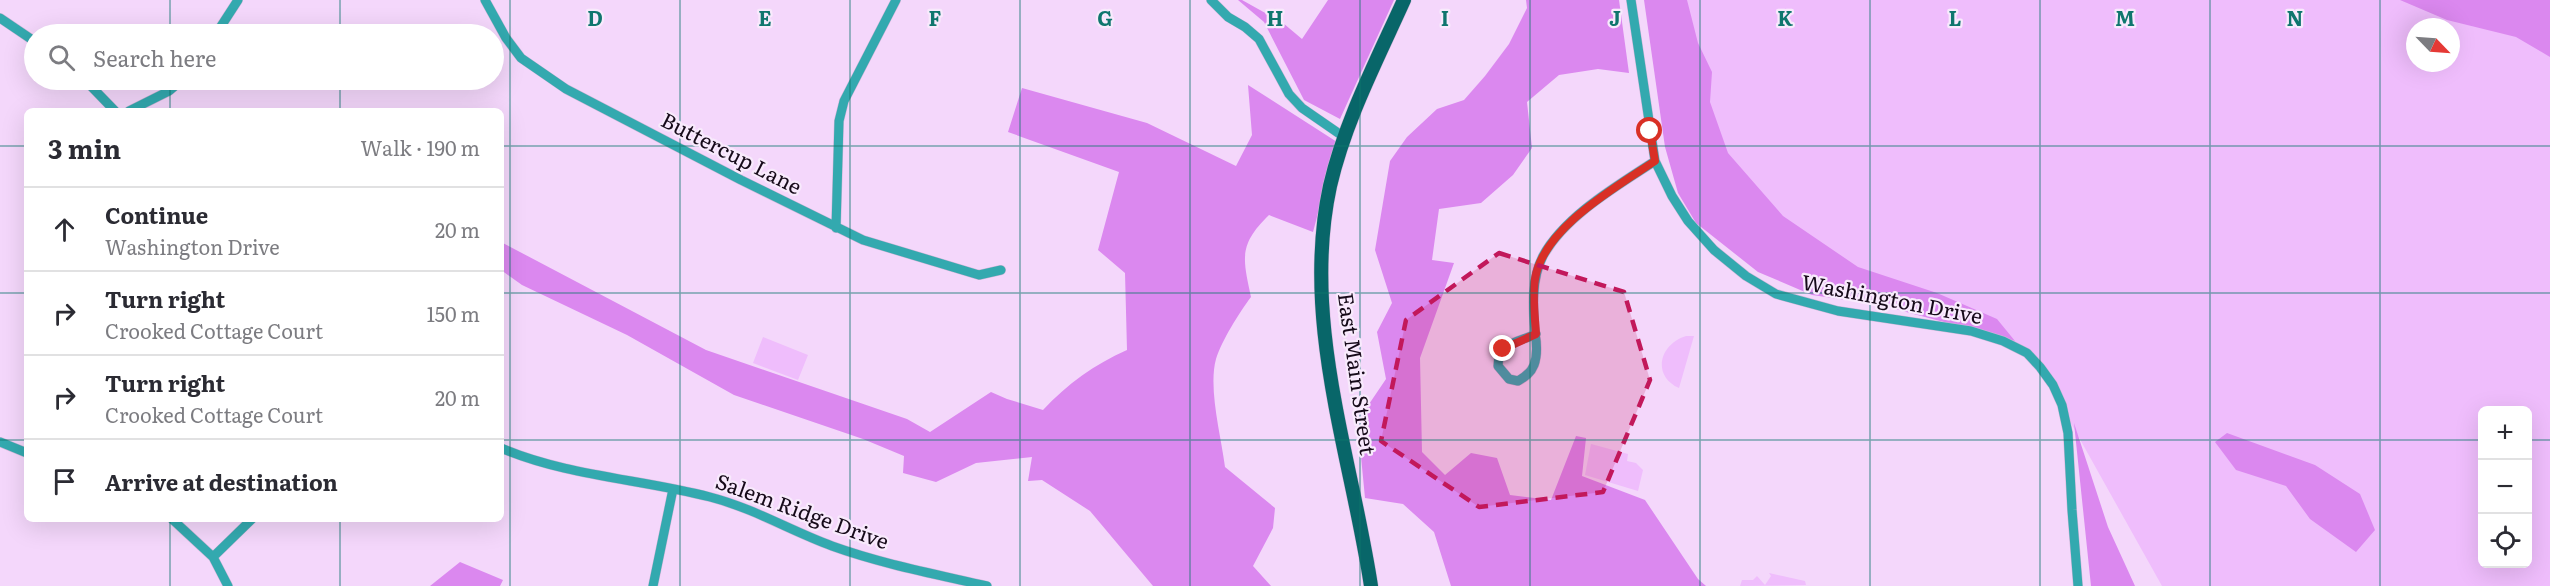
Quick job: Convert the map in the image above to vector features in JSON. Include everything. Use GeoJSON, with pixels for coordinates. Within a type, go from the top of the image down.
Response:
{"type":"FeatureCollection","features":[{"type":"Feature","properties":{"kind":"main road","name":"East Main Street"},"geometry":{"type":"LineString","coordinates":[[1371,586],[1334,397],[1324,322],[1325,218],[1330,186],[1344,137],[1404,0]]}},
{"type":"Feature","properties":{"kind":"street"},"geometry":{"type":"LineString","coordinates":[[222,24],[238,0]]}},
{"type":"Feature","properties":{"kind":"street","name":"Buttercup Lane"},"geometry":{"type":"LineString","coordinates":[[485,0],[498,24]]}},
{"type":"Feature","properties":{"kind":"street"},"geometry":{"type":"LineString","coordinates":[[836,228],[839,121],[844,101],[896,0]]}},
{"type":"Feature","properties":{"kind":"street"},"geometry":{"type":"LineString","coordinates":[[1211,0],[1228,17],[1245,27],[1258,39],[1289,94],[1302,108],[1344,137]]}},
{"type":"Feature","properties":{"kind":"street","name":"Washington Drive"},"geometry":{"type":"LineString","coordinates":[[1631,0],[1655,161],[1672,196],[1688,221],[1707,243],[1746,276],[1776,294],[1838,310],[1971,331],[2003,341],[2027,353],[2053,385],[2062,405],[2068,433],[2078,586]]}},
{"type":"Feature","properties":{"kind":"street"},"geometry":{"type":"LineString","coordinates":[[0,18],[24,34]]}},
{"type":"Feature","properties":{"kind":"street","name":"Buttercup Lane"},"geometry":{"type":"LineString","coordinates":[[504,34],[521,58],[566,89],[836,228],[863,240],[925,261],[979,275],[1001,270]]}},
{"type":"Feature","properties":{"kind":"street"},"geometry":{"type":"LineString","coordinates":[[95,90],[112,108]]}},
{"type":"Feature","properties":{"kind":"street"},"geometry":{"type":"LineString","coordinates":[[135,108],[170,90]]}},
{"type":"Feature","properties":{"kind":"street"},"geometry":{"type":"LineString","coordinates":[[1536,334],[1503,349],[1498,357],[1498,366],[1509,379],[1518,381],[1534,367],[1537,345],[1535,277],[1542,258],[1555,237],[1605,194],[1655,161]]}},
{"type":"Feature","properties":{"kind":"street"},"geometry":{"type":"LineString","coordinates":[[0,442],[24,452]]}},
{"type":"Feature","properties":{"kind":"street","name":"Salem Ridge Drive"},"geometry":{"type":"LineString","coordinates":[[504,449],[549,464],[673,489],[742,507],[804,535],[872,559],[987,586]]}},
{"type":"Feature","properties":{"kind":"street"},"geometry":{"type":"LineString","coordinates":[[653,586],[673,489]]}},
{"type":"Feature","properties":{"kind":"street"},"geometry":{"type":"LineString","coordinates":[[175,522],[213,557],[228,586]]}},
{"type":"Feature","properties":{"kind":"street"},"geometry":{"type":"LineString","coordinates":[[213,557],[249,522]]}},
{"type":"Feature","properties":{"kind":"highlighted area"},"geometry":{"type":"Polygon","coordinates":[[[1499,253],[1624,292],[1650,380],[1603,492],[1479,507],[1381,441],[1406,320],[1499,253]]]}},
{"type":"Feature","properties":{"kind":"shaded area"},"geometry":{"type":"Polygon","coordinates":[[[1238,0],[1242,0],[1283,23],[1302,39],[1328,0],[1394,0],[1340,119],[1304,100],[1264,22],[1238,0]]]}},
{"type":"Feature","properties":{"kind":"shaded area"},"geometry":{"type":"Polygon","coordinates":[[[1526,0],[1619,0],[1629,73],[1598,69],[1559,75],[1527,102],[1532,148],[1513,175],[1481,203],[1439,209],[1432,260],[1454,263],[1420,358],[1422,452],[1445,475],[1471,453],[1497,458],[1510,495],[1551,500],[1576,436],[1586,438],[1582,476],[1645,500],[1698,579],[1706,586],[1451,586],[1434,532],[1403,504],[1365,498],[1359,436],[1365,410],[1386,379],[1377,332],[1392,303],[1375,250],[1390,161],[1407,137],[1437,109],[1464,100],[1485,76],[1509,44],[1527,8],[1526,0]]]}},
{"type":"Feature","properties":{"kind":"shaded area"},"geometry":{"type":"Polygon","coordinates":[[[1644,0],[1687,0],[1698,43],[1712,72],[1710,102],[1728,153],[1783,216],[1858,267],[1937,293],[1997,319],[2015,341],[1880,305],[1812,295],[1758,272],[1696,223],[1678,193],[1665,147],[1644,0]]]}},
{"type":"Feature","properties":{"kind":"shaded area"},"geometry":{"type":"Polygon","coordinates":[[[1676,0],[2477,0],[2550,34],[2550,586],[2162,586],[2030,350],[1841,268],[1720,170],[1676,0]]]}},
{"type":"Feature","properties":{"kind":"shaded area"},"geometry":{"type":"Polygon","coordinates":[[[2400,0],[2550,0],[2550,57],[2516,37],[2460,23],[2460,18],[2442,18],[2400,0]]]}},
{"type":"Feature","properties":{"kind":"shaded area"},"geometry":{"type":"Polygon","coordinates":[[[1248,85],[1337,142],[1313,232],[1269,215],[1252,235],[1245,253],[1251,297],[1222,344],[1214,371],[1214,398],[1225,467],[1275,508],[1273,528],[1253,566],[1271,586],[1153,586],[1090,511],[1042,480],[1028,481],[1032,457],[976,463],[936,482],[903,473],[904,456],[863,439],[734,395],[627,335],[522,285],[504,272],[504,244],[706,350],[907,419],[930,432],[991,392],[1043,410],[1082,376],[1127,350],[1125,273],[1098,250],[1119,172],[1008,132],[1022,88],[1147,123],[1236,166],[1252,135],[1248,85]]]}},
{"type":"Feature","properties":{"kind":"shaded area"},"geometry":{"type":"Polygon","coordinates":[[[1686,336],[1694,336],[1679,388],[1665,376],[1662,360],[1670,346],[1686,336]]]}},
{"type":"Feature","properties":{"kind":"shaded area"},"geometry":{"type":"Polygon","coordinates":[[[763,337],[808,355],[798,380],[753,363],[763,337]]]}},
{"type":"Feature","properties":{"kind":"shaded area"},"geometry":{"type":"Polygon","coordinates":[[[2074,423],[2108,527],[2135,586],[2091,586],[2074,423]]]}},
{"type":"Feature","properties":{"kind":"shaded area"},"geometry":{"type":"Polygon","coordinates":[[[2227,433],[2315,465],[2360,494],[2375,530],[2356,552],[2310,519],[2286,486],[2236,470],[2215,442],[2227,433]]]}},
{"type":"Feature","properties":{"kind":"shaded area"},"geometry":{"type":"Polygon","coordinates":[[[1591,444],[1628,454],[1627,461],[1636,463],[1643,470],[1638,491],[1585,475],[1591,444]]]}},
{"type":"Feature","properties":{"kind":"shaded area"},"geometry":{"type":"Polygon","coordinates":[[[460,562],[503,580],[500,586],[430,586],[460,562]]]}},
{"type":"Feature","properties":{"kind":"shaded area"},"geometry":{"type":"Polygon","coordinates":[[[1769,573],[1805,581],[1806,585],[1740,586],[1742,580],[1753,580],[1757,576],[1765,585],[1771,576],[1769,573]]]}},
{"type":"Feature","properties":{"kind":"route"},"geometry":{"type":"LineString","coordinates":[[1503,349],[1511,343],[1522,341],[1536,334],[1535,277],[1542,258],[1555,237],[1605,194],[1655,161],[1650,131]]}}]}
